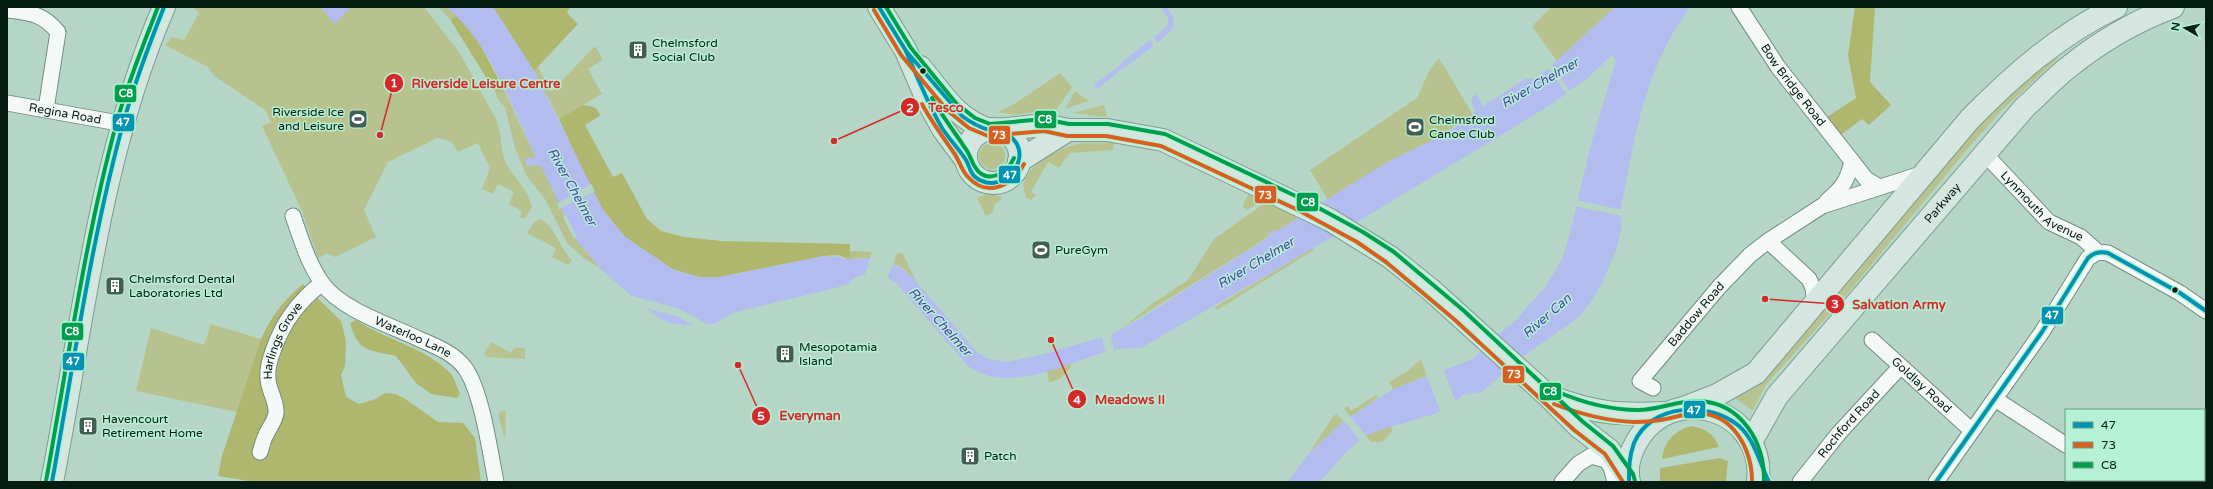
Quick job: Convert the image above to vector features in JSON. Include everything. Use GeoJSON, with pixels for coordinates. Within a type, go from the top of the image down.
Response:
{"type":"FeatureCollection","features":[{"type":"Feature","properties":{"kind":"main road"},"geometry":{"type":"LineString","coordinates":[[52,482],[99,222],[124,124],[145,56],[164,7]]}},
{"type":"Feature","properties":{"kind":"main road"},"geometry":{"type":"LineString","coordinates":[[879,7],[906,51],[928,102],[943,129],[966,160],[971,172],[980,180],[996,183],[1011,176],[1019,161],[1072,130]]}},
{"type":"Feature","properties":{"kind":"main road"},"geometry":{"type":"LineString","coordinates":[[1624,480],[1631,453],[1640,437],[1655,420],[1717,395],[1756,373],[1815,305],[1970,119],[2018,72],[2076,30],[2116,7]]}},
{"type":"Feature","properties":{"kind":"main road","name":"Parkway"},"geometry":{"type":"LineString","coordinates":[[1751,442],[1777,396],[2026,107],[2069,66],[2101,43],[2132,25],[2173,7]]}},
{"type":"Feature","properties":{"kind":"main road"},"geometry":{"type":"LineString","coordinates":[[906,51],[962,116],[972,123],[1005,133],[1016,144],[1019,161]]}},
{"type":"Feature","properties":{"kind":"main road"},"geometry":{"type":"LineString","coordinates":[[966,160],[966,152],[971,140],[981,132],[1044,125],[1072,130],[1107,130],[1163,140],[1330,220],[1390,257],[1430,289],[1548,395],[1578,426],[1609,450],[1624,480]]}},
{"type":"Feature","properties":{"kind":"main road"},"geometry":{"type":"LineString","coordinates":[[1548,395],[1574,406],[1606,414],[1624,415],[1675,411],[1700,407],[1725,416],[1738,425],[1751,442],[1758,472]]}},
{"type":"Feature","properties":{"kind":"street","name":"Bow Bridge Road"},"geometry":{"type":"LineString","coordinates":[[1739,7],[1778,67],[1866,179],[1879,187]]}},
{"type":"Feature","properties":{"kind":"street"},"geometry":{"type":"LineString","coordinates":[[7,10],[35,14],[49,22],[58,32],[46,110]]}},
{"type":"Feature","properties":{"kind":"street","name":"Regina Road"},"geometry":{"type":"LineString","coordinates":[[7,103],[124,124]]}},
{"type":"Feature","properties":{"kind":"street","name":"Lynmouth Avenue"},"geometry":{"type":"LineString","coordinates":[[1986,155],[2049,222],[2082,237],[2098,252],[2108,254],[2180,293],[2206,311]]}},
{"type":"Feature","properties":{"kind":"street"},"geometry":{"type":"LineString","coordinates":[[1822,206],[1843,187],[1848,178],[1852,161]]}},
{"type":"Feature","properties":{"kind":"street","name":"Baddow Road"},"geometry":{"type":"LineString","coordinates":[[1653,388],[1640,381],[1719,287],[1750,255],[1768,241],[1822,206],[1925,172]]}},
{"type":"Feature","properties":{"kind":"street","name":"Waterloo Lane"},"geometry":{"type":"LineString","coordinates":[[293,216],[307,256],[322,283],[334,295],[350,306],[446,351],[465,368],[471,380],[481,411],[496,482]]}},
{"type":"Feature","properties":{"kind":"street"},"geometry":{"type":"LineString","coordinates":[[1768,241],[1808,279],[1813,288],[1815,305]]}},
{"type":"Feature","properties":{"kind":"street"},"geometry":{"type":"LineString","coordinates":[[1936,482],[1971,430],[1995,399],[2042,332],[2088,258],[2098,252]]}},
{"type":"Feature","properties":{"kind":"street","name":"Harlings Grove"},"geometry":{"type":"LineString","coordinates":[[260,452],[265,435],[274,423],[276,413],[275,403],[268,385],[267,375],[277,338],[285,322],[295,308],[307,295],[322,283]]}},
{"type":"Feature","properties":{"kind":"street","name":"Goldlay Road"},"geometry":{"type":"LineString","coordinates":[[1872,340],[1900,368],[1971,430]]}},
{"type":"Feature","properties":{"kind":"street","name":"Rochford Road"},"geometry":{"type":"LineString","coordinates":[[1800,482],[1838,433],[1900,368]]}},
{"type":"Feature","properties":{"kind":"street"},"geometry":{"type":"LineString","coordinates":[[1995,399],[2065,444]]}},
{"type":"Feature","properties":{"kind":"street"},"geometry":{"type":"LineString","coordinates":[[1562,482],[1584,459],[1599,457],[1606,460],[1624,480]]}},
{"type":"Feature","properties":{"kind":"street"},"geometry":{"type":"LineString","coordinates":[[1758,472],[1768,482]]}},
{"type":"Feature","properties":{"kind":"green space"},"geometry":{"type":"Polygon","coordinates":[[[193,7],[424,7],[459,52],[496,119],[505,161],[527,193],[530,200],[532,207],[525,219],[520,217],[522,211],[509,204],[514,192],[498,184],[493,194],[482,189],[490,168],[478,143],[458,152],[451,141],[437,138],[388,162],[364,210],[376,237],[335,257],[327,253],[318,258],[302,211],[262,126],[271,122],[265,110],[213,75],[208,67],[165,45],[172,37],[184,40],[199,13],[193,7]]]}},
{"type":"Feature","properties":{"kind":"green space"},"geometry":{"type":"Polygon","coordinates":[[[439,7],[447,7],[459,17],[453,17],[451,21],[439,7]]]}},
{"type":"Feature","properties":{"kind":"green space"},"geometry":{"type":"Polygon","coordinates":[[[493,7],[570,7],[567,13],[578,24],[534,71],[493,7]]]}},
{"type":"Feature","properties":{"kind":"green space"},"geometry":{"type":"Polygon","coordinates":[[[1551,7],[1615,7],[1557,61],[1532,26],[1551,7]]]}},
{"type":"Feature","properties":{"kind":"green space"},"geometry":{"type":"Polygon","coordinates":[[[1855,7],[1875,7],[1870,82],[1891,105],[1869,125],[1862,119],[1838,137],[1827,117],[1856,98],[1848,55],[1855,7]]]}},
{"type":"Feature","properties":{"kind":"green space"},"geometry":{"type":"Polygon","coordinates":[[[453,17],[459,17],[477,39],[503,88],[501,92],[494,90],[451,21],[453,17]]]}},
{"type":"Feature","properties":{"kind":"green space"},"geometry":{"type":"Polygon","coordinates":[[[595,46],[603,60],[588,69],[602,94],[559,119],[534,71],[538,67],[551,92],[595,46]]]}},
{"type":"Feature","properties":{"kind":"green space"},"geometry":{"type":"Polygon","coordinates":[[[2055,53],[2058,58],[2001,111],[1842,300],[1765,386],[1754,409],[1752,410],[1736,399],[1736,397],[1752,390],[1775,368],[1970,132],[2055,53]]]}},
{"type":"Feature","properties":{"kind":"green space","name":"Chelmsford Canoe Club"},"geometry":{"type":"Polygon","coordinates":[[[1439,58],[1473,115],[1426,144],[1392,160],[1328,200],[1310,170],[1417,98],[1430,69],[1439,58]]]}},
{"type":"Feature","properties":{"kind":"green space"},"geometry":{"type":"Polygon","coordinates":[[[1060,73],[1072,87],[1057,109],[1015,115],[998,112],[1013,105],[1060,73]]]}},
{"type":"Feature","properties":{"kind":"green space"},"geometry":{"type":"Polygon","coordinates":[[[503,88],[536,158],[526,158],[541,165],[577,241],[601,269],[584,258],[567,243],[545,199],[526,175],[515,148],[505,107],[500,102],[494,90],[501,92],[503,88]]]}},
{"type":"Feature","properties":{"kind":"green space"},"geometry":{"type":"Polygon","coordinates":[[[1075,91],[1089,101],[1065,109],[1075,91]]]}},
{"type":"Feature","properties":{"kind":"green space"},"geometry":{"type":"Polygon","coordinates":[[[583,105],[596,109],[599,113],[600,116],[585,125],[613,177],[622,173],[647,219],[661,231],[684,237],[722,241],[850,244],[850,256],[848,259],[838,255],[824,256],[720,277],[699,277],[674,270],[625,237],[603,210],[590,186],[559,119],[583,105]]]}},
{"type":"Feature","properties":{"kind":"green space"},"geometry":{"type":"Polygon","coordinates":[[[1104,105],[1107,117],[1072,113],[1104,105]]]}},
{"type":"Feature","properties":{"kind":"green space"},"geometry":{"type":"Polygon","coordinates":[[[992,143],[1002,146],[1005,156],[1002,166],[992,169],[982,166],[979,156],[982,146],[992,143]]]}},
{"type":"Feature","properties":{"kind":"green space"},"geometry":{"type":"Polygon","coordinates":[[[1083,143],[1114,143],[1113,150],[1070,153],[1059,168],[1048,162],[1031,192],[1036,195],[1031,200],[1026,198],[1023,185],[1032,168],[1056,151],[1083,143]]]}},
{"type":"Feature","properties":{"kind":"green space"},"geometry":{"type":"Polygon","coordinates":[[[989,193],[1003,198],[995,204],[993,212],[986,216],[977,198],[989,193]]]}},
{"type":"Feature","properties":{"kind":"green space"},"geometry":{"type":"Polygon","coordinates":[[[1249,193],[1261,199],[1248,210],[1242,207],[1249,193]]]}},
{"type":"Feature","properties":{"kind":"green space"},"geometry":{"type":"Polygon","coordinates":[[[1266,202],[1299,218],[1275,233],[1274,230],[1269,236],[1246,251],[1122,328],[1152,304],[1188,280],[1214,239],[1266,202]]]}},
{"type":"Feature","properties":{"kind":"green space"},"geometry":{"type":"Polygon","coordinates":[[[540,219],[550,226],[564,250],[572,260],[569,265],[552,257],[556,248],[527,233],[535,221],[540,219]]]}},
{"type":"Feature","properties":{"kind":"green space"},"geometry":{"type":"Polygon","coordinates":[[[1313,248],[1314,250],[1217,310],[1215,307],[1313,248]]]}},
{"type":"Feature","properties":{"kind":"green space"},"geometry":{"type":"Polygon","coordinates":[[[851,251],[872,252],[870,258],[848,259],[851,251]]]}},
{"type":"Feature","properties":{"kind":"green space"},"geometry":{"type":"Polygon","coordinates":[[[897,253],[903,254],[917,283],[904,269],[893,263],[897,253]]]}},
{"type":"Feature","properties":{"kind":"green space"},"geometry":{"type":"Polygon","coordinates":[[[303,284],[341,321],[346,341],[345,366],[341,375],[346,397],[359,404],[376,399],[385,393],[395,394],[404,398],[438,422],[463,423],[475,438],[481,482],[255,482],[218,476],[222,456],[261,339],[279,309],[303,284]]]}},
{"type":"Feature","properties":{"kind":"green space"},"geometry":{"type":"Polygon","coordinates":[[[356,320],[367,327],[430,357],[451,374],[460,394],[457,398],[431,394],[416,383],[396,356],[372,351],[361,345],[353,332],[350,323],[356,320]]]}},
{"type":"Feature","properties":{"kind":"green space"},"geometry":{"type":"Polygon","coordinates":[[[211,324],[261,339],[237,412],[136,391],[151,328],[204,345],[211,324]]]}},
{"type":"Feature","properties":{"kind":"green space"},"geometry":{"type":"Polygon","coordinates":[[[491,342],[511,353],[514,348],[525,348],[525,359],[487,357],[484,354],[491,342]]]}},
{"type":"Feature","properties":{"kind":"green space"},"geometry":{"type":"Polygon","coordinates":[[[1421,359],[1427,376],[1393,389],[1389,382],[1405,373],[1421,359]]]}},
{"type":"Feature","properties":{"kind":"green space"},"geometry":{"type":"Polygon","coordinates":[[[1071,363],[1071,367],[1060,379],[1049,383],[1047,370],[1071,363]]]}},
{"type":"Feature","properties":{"kind":"green space"},"geometry":{"type":"Polygon","coordinates":[[[1376,395],[1378,398],[1350,417],[1344,408],[1348,406],[1351,411],[1376,395]]]}},
{"type":"Feature","properties":{"kind":"green space"},"geometry":{"type":"Polygon","coordinates":[[[501,411],[506,411],[505,439],[498,415],[501,411]]]}},
{"type":"Feature","properties":{"kind":"green space"},"geometry":{"type":"Polygon","coordinates":[[[1336,414],[1344,421],[1310,452],[1332,418],[1336,414]]]}},
{"type":"Feature","properties":{"kind":"green space"},"geometry":{"type":"Polygon","coordinates":[[[1391,426],[1392,432],[1382,442],[1372,442],[1365,436],[1391,426]]]}},
{"type":"Feature","properties":{"kind":"green space"},"geometry":{"type":"Polygon","coordinates":[[[1691,426],[1712,435],[1719,447],[1662,459],[1665,447],[1671,438],[1685,428],[1691,426]]]}},
{"type":"Feature","properties":{"kind":"green space"},"geometry":{"type":"Polygon","coordinates":[[[1720,458],[1728,461],[1726,482],[1660,482],[1660,468],[1720,458]]]}},
{"type":"Feature","properties":{"kind":"green space"},"geometry":{"type":"Polygon","coordinates":[[[2101,481],[2144,481],[2143,482],[2101,481]]]}},
{"type":"Feature","properties":{"kind":"water"},"geometry":{"type":"Polygon","coordinates":[[[320,7],[351,7],[335,24],[320,7]]]}},
{"type":"Feature","properties":{"kind":"water"},"geometry":{"type":"Polygon","coordinates":[[[447,7],[493,7],[534,71],[603,210],[625,237],[674,270],[699,277],[720,277],[824,256],[845,259],[881,259],[898,266],[913,278],[978,353],[988,359],[1008,362],[1044,354],[1110,335],[1143,317],[1269,237],[1268,234],[1273,230],[1275,232],[1377,168],[1459,125],[1475,111],[1471,98],[1476,94],[1483,106],[1525,79],[1533,79],[1541,75],[1615,7],[1690,7],[1671,36],[1659,61],[1644,104],[1628,170],[1620,215],[1622,226],[1617,247],[1602,283],[1591,302],[1579,317],[1521,358],[1482,392],[1463,395],[1452,404],[1435,414],[1383,429],[1365,436],[1348,450],[1320,482],[1287,482],[1310,452],[1344,421],[1393,389],[1473,359],[1494,338],[1514,322],[1546,286],[1562,259],[1569,237],[1590,148],[1616,61],[1612,55],[1589,77],[1549,106],[1334,236],[1141,348],[1124,348],[1113,350],[1040,373],[1021,377],[1002,378],[984,374],[968,366],[896,283],[888,278],[864,275],[855,277],[847,285],[732,313],[714,324],[685,325],[670,323],[657,317],[601,269],[577,241],[541,166],[526,165],[526,158],[536,158],[509,98],[488,57],[462,22],[447,7]]]}},
{"type":"Feature","properties":{"kind":"water"},"geometry":{"type":"Polygon","coordinates":[[[1161,7],[1167,7],[1173,16],[1174,24],[1170,32],[1157,43],[1154,37],[1168,24],[1167,17],[1161,7]]]}},
{"type":"Feature","properties":{"kind":"water"},"geometry":{"type":"Polygon","coordinates":[[[1150,40],[1153,46],[1123,69],[1120,64],[1150,40]]]}},
{"type":"Feature","properties":{"kind":"water"},"geometry":{"type":"Polygon","coordinates":[[[1113,70],[1117,74],[1097,89],[1094,85],[1113,70]]]}},
{"type":"Feature","properties":{"kind":"pier"},"geometry":{"type":"Polygon","coordinates":[[[1551,63],[1571,93],[1567,95],[1547,66],[1551,63]]]}},
{"type":"Feature","properties":{"kind":"pier"},"geometry":{"type":"Polygon","coordinates":[[[591,184],[595,191],[559,209],[557,204],[591,184]]]}},
{"type":"Feature","properties":{"kind":"pier"},"geometry":{"type":"Polygon","coordinates":[[[1576,200],[1623,210],[1622,216],[1574,206],[1576,200]]]}},
{"type":"Feature","properties":{"kind":"pier"},"geometry":{"type":"Polygon","coordinates":[[[566,215],[577,238],[574,239],[563,217],[566,215]]]}},
{"type":"Feature","properties":{"kind":"pier"},"geometry":{"type":"Polygon","coordinates":[[[871,256],[894,261],[887,280],[864,277],[871,256]]]}},
{"type":"Feature","properties":{"kind":"pier"},"geometry":{"type":"Polygon","coordinates":[[[629,295],[680,309],[712,327],[695,327],[679,317],[641,307],[630,298],[629,295]]]}},
{"type":"Feature","properties":{"kind":"pier"},"geometry":{"type":"Polygon","coordinates":[[[1110,333],[1115,352],[1106,355],[1102,336],[1110,333]]]}},
{"type":"Feature","properties":{"kind":"pier"},"geometry":{"type":"Polygon","coordinates":[[[1443,369],[1456,403],[1441,413],[1426,374],[1443,369]]]}},
{"type":"Feature","properties":{"kind":"pier"},"geometry":{"type":"Polygon","coordinates":[[[1349,415],[1367,437],[1361,442],[1343,419],[1349,415]]]}},
{"type":"Feature","properties":{"kind":"waterway"},"geometry":{"type":"LineString","coordinates":[[1112,74],[1125,64]]}},
{"type":"Feature","properties":{"kind":"transit line","name":"C8"},"geometry":{"type":"LineString","coordinates":[[46,481],[86,255],[106,165],[126,92],[158,7]]}},
{"type":"Feature","properties":{"kind":"transit line","name":"47"},"geometry":{"type":"LineString","coordinates":[[52,482],[92,257],[112,168],[132,94],[164,7]]}},
{"type":"Feature","properties":{"kind":"transit line","name":"47"},"geometry":{"type":"LineString","coordinates":[[879,7],[906,51]]}},
{"type":"Feature","properties":{"kind":"transit line","name":"C8"},"geometry":{"type":"LineString","coordinates":[[886,7],[911,48],[956,103],[975,118],[990,124],[1044,119],[1069,124],[1108,124],[1165,134],[1304,200],[1363,232],[1394,252],[1463,310],[1582,421],[1613,446],[1633,474],[1635,481]]}},
{"type":"Feature","properties":{"kind":"transit line","name":"73"},"geometry":{"type":"LineString","coordinates":[[874,10],[901,55],[948,111],[969,128],[988,136],[1044,131],[1067,136],[1106,136],[1161,146],[1298,210],[1357,242],[1386,262],[1455,320],[1574,430],[1605,454],[1623,482]]}},
{"type":"Feature","properties":{"kind":"transit line","name":"47"},"geometry":{"type":"LineString","coordinates":[[906,51],[962,116],[982,127],[1004,133],[1012,138],[1018,147],[1019,156],[1017,165],[1011,174],[1004,180],[994,183],[984,182],[971,173],[966,160],[937,119],[906,51]]}},
{"type":"Feature","properties":{"kind":"transit line","name":"C8"},"geometry":{"type":"LineString","coordinates":[[932,98],[967,150],[975,167],[980,173],[985,176],[996,175],[1007,168],[1014,158]]}},
{"type":"Feature","properties":{"kind":"transit line","name":"73"},"geometry":{"type":"LineString","coordinates":[[922,104],[956,156],[966,175],[975,183],[983,187],[999,187],[1013,178],[1024,164]]}},
{"type":"Feature","properties":{"kind":"transit line","name":"47"},"geometry":{"type":"LineString","coordinates":[[1936,482],[2042,332],[2088,258],[2093,254],[2100,252],[2108,253],[2180,293],[2206,311]]}},
{"type":"Feature","properties":{"kind":"transit line","name":"C8"},"geometry":{"type":"LineString","coordinates":[[1558,392],[1587,403],[1628,410],[1646,410],[1691,401],[1714,403],[1739,417],[1748,428],[1760,453],[1764,482]]}},
{"type":"Feature","properties":{"kind":"transit line","name":"73"},"geometry":{"type":"LineString","coordinates":[[1554,404],[1593,416],[1634,422],[1666,419],[1695,413],[1711,415],[1722,420],[1731,427],[1738,436],[1749,458],[1752,482]]}},
{"type":"Feature","properties":{"kind":"transit line","name":"47"},"geometry":{"type":"LineString","coordinates":[[1629,482],[1631,453],[1634,443],[1642,430],[1653,420],[1667,413],[1682,410],[1712,412],[1727,418],[1739,426],[1745,432],[1753,445],[1769,482]]}},
{"type":"Feature","properties":{"kind":"place","name":"Chelmsford Social Club"},"geometry":{"type":"Point","coordinates":[638,50]}},
{"type":"Feature","properties":{"kind":"place","name":"Riverside Ice and Leisure"},"geometry":{"type":"Point","coordinates":[358,119]}},
{"type":"Feature","properties":{"kind":"place","name":"Chelmsford Canoe Club"},"geometry":{"type":"Point","coordinates":[1415,127]}},
{"type":"Feature","properties":{"kind":"place","name":"Riverside Leisure Centre"},"geometry":{"type":"Point","coordinates":[380,135]}},
{"type":"Feature","properties":{"kind":"place","name":"Tesco"},"geometry":{"type":"Point","coordinates":[834,141]}},
{"type":"Feature","properties":{"kind":"place","name":"PureGym"},"geometry":{"type":"Point","coordinates":[1041,250]}},
{"type":"Feature","properties":{"kind":"place","name":"Chelmsford Dental Laboratories Ltd"},"geometry":{"type":"Point","coordinates":[115,286]}},
{"type":"Feature","properties":{"kind":"place","name":"Salvation Army"},"geometry":{"type":"Point","coordinates":[1765,299]}},
{"type":"Feature","properties":{"kind":"place","name":"Meadows II"},"geometry":{"type":"Point","coordinates":[1051,340]}},
{"type":"Feature","properties":{"kind":"place","name":"Mesopotamia Island"},"geometry":{"type":"Point","coordinates":[785,354]}},
{"type":"Feature","properties":{"kind":"place","name":"Everyman"},"geometry":{"type":"Point","coordinates":[738,365]}},
{"type":"Feature","properties":{"kind":"place","name":"Havencourt Retirement Home"},"geometry":{"type":"Point","coordinates":[88,426]}},
{"type":"Feature","properties":{"kind":"place","name":"Patch"},"geometry":{"type":"Point","coordinates":[970,456]}},
{"type":"Feature","properties":{"kind":"water label","name":"River Chelmer"},"geometry":{"type":"Point","coordinates":[1540,83]}},
{"type":"Feature","properties":{"kind":"water label","name":"River Chelmer"},"geometry":{"type":"Point","coordinates":[572,187]}},
{"type":"Feature","properties":{"kind":"water label","name":"River Chelmer"},"geometry":{"type":"Point","coordinates":[1256,263]}},
{"type":"Feature","properties":{"kind":"water label","name":"River Can"},"geometry":{"type":"Point","coordinates":[1547,316]}},
{"type":"Feature","properties":{"kind":"water label","name":"River Chelmer"},"geometry":{"type":"Point","coordinates":[940,322]}}]}
